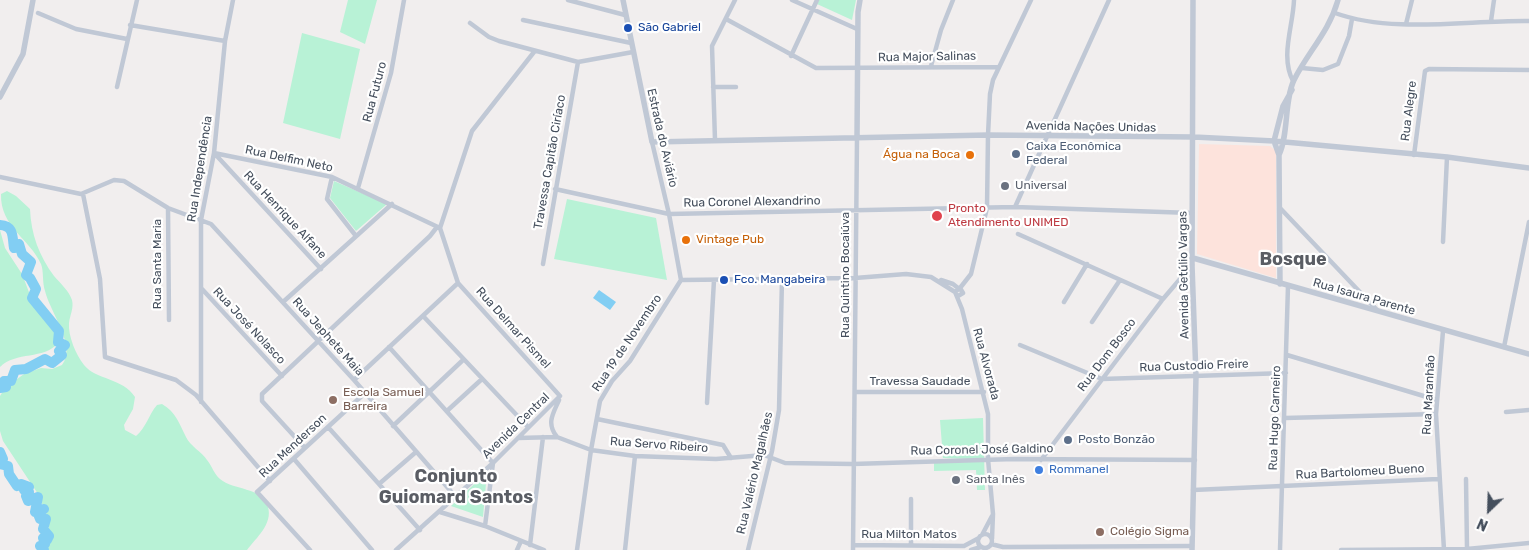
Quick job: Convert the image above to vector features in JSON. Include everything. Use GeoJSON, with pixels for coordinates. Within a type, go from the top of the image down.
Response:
{"type":"FeatureCollection","features":[{"type":"Feature","properties":{"kind":"street"},"geometry":{"type":"LineString","coordinates":[[0,97],[23,54],[33,0]]}},
{"type":"Feature","properties":{"kind":"street"},"geometry":{"type":"LineString","coordinates":[[117,87],[137,0]]}},
{"type":"Feature","properties":{"kind":"street","name":"Rua Independência"},"geometry":{"type":"LineString","coordinates":[[201,402],[201,220],[214,153],[225,41],[233,0]]}},
{"type":"Feature","properties":{"kind":"street","name":"Rua Futuro"},"geometry":{"type":"LineString","coordinates":[[358,188],[391,73],[404,0]]}},
{"type":"Feature","properties":{"kind":"street"},"geometry":{"type":"LineString","coordinates":[[570,0],[625,14]]}},
{"type":"Feature","properties":{"kind":"street","name":"Estrada do Aviário"},"geometry":{"type":"LineString","coordinates":[[623,0],[669,214],[681,280]]}},
{"type":"Feature","properties":{"kind":"street"},"geometry":{"type":"LineString","coordinates":[[715,140],[712,46],[713,40],[735,0]]}},
{"type":"Feature","properties":{"kind":"street"},"geometry":{"type":"LineString","coordinates":[[792,0],[857,29]]}},
{"type":"Feature","properties":{"kind":"street"},"geometry":{"type":"LineString","coordinates":[[791,56],[817,0]]}},
{"type":"Feature","properties":{"kind":"street","name":"Rua Quintino Bocaiúva"},"geometry":{"type":"LineString","coordinates":[[853,547],[853,464],[856,392],[856,69],[860,0]]}},
{"type":"Feature","properties":{"kind":"street"},"geometry":{"type":"LineString","coordinates":[[931,66],[941,30],[953,0]]}},
{"type":"Feature","properties":{"kind":"street"},"geometry":{"type":"LineString","coordinates":[[681,280],[855,278],[906,274],[931,276],[960,292],[975,259],[987,208],[990,94],[999,67],[1031,0]]}},
{"type":"Feature","properties":{"kind":"street"},"geometry":{"type":"LineString","coordinates":[[1016,207],[1110,0]]}},
{"type":"Feature","properties":{"kind":"street","name":"Avenida Getúlio Vargas"},"geometry":{"type":"LineString","coordinates":[[1192,548],[1196,376],[1192,265],[1194,0]]}},
{"type":"Feature","properties":{"kind":"street"},"geometry":{"type":"LineString","coordinates":[[1293,81],[1286,59],[1294,17],[1294,0]]}},
{"type":"Feature","properties":{"kind":"street"},"geometry":{"type":"LineString","coordinates":[[1279,155],[1285,142],[1293,81],[1328,29],[1338,0]]}},
{"type":"Feature","properties":{"kind":"street"},"geometry":{"type":"LineString","coordinates":[[1406,24],[1412,0]]}},
{"type":"Feature","properties":{"kind":"street"},"geometry":{"type":"LineString","coordinates":[[1491,20],[1494,0]]}},
{"type":"Feature","properties":{"kind":"street"},"geometry":{"type":"LineString","coordinates":[[38,13],[76,29],[127,39]]}},
{"type":"Feature","properties":{"kind":"street"},"geometry":{"type":"LineString","coordinates":[[1334,13],[1352,19],[1406,24],[1491,20],[1529,21]]}},
{"type":"Feature","properties":{"kind":"street","name":"Rua Major Salinas"},"geometry":{"type":"LineString","coordinates":[[726,19],[816,68],[999,67]]}},
{"type":"Feature","properties":{"kind":"street"},"geometry":{"type":"LineString","coordinates":[[1302,68],[1323,70],[1338,64],[1349,36],[1352,19]]}},
{"type":"Feature","properties":{"kind":"street"},"geometry":{"type":"LineString","coordinates":[[523,20],[632,43]]}},
{"type":"Feature","properties":{"kind":"street"},"geometry":{"type":"LineString","coordinates":[[470,24],[488,37],[534,52],[578,62],[633,52]]}},
{"type":"Feature","properties":{"kind":"street"},"geometry":{"type":"LineString","coordinates":[[130,25],[225,41]]}},
{"type":"Feature","properties":{"kind":"street"},"geometry":{"type":"LineString","coordinates":[[305,448],[262,401],[262,393],[439,227],[472,131],[534,52]]}},
{"type":"Feature","properties":{"kind":"street","name":"Travessa Capitão Ciríaco"},"geometry":{"type":"LineString","coordinates":[[543,264],[578,62]]}},
{"type":"Feature","properties":{"kind":"street","name":"Rua Alegre"},"geometry":{"type":"LineString","coordinates":[[1414,155],[1425,71],[1429,68],[1529,70]]}},
{"type":"Feature","properties":{"kind":"street"},"geometry":{"type":"LineString","coordinates":[[713,87],[736,87]]}},
{"type":"Feature","properties":{"kind":"street"},"geometry":{"type":"LineString","coordinates":[[1280,284],[1279,155],[1274,141],[1283,106],[1292,90]]}},
{"type":"Feature","properties":{"kind":"street","name":"Avenida Nações Unidas"},"geometry":{"type":"LineString","coordinates":[[652,142],[988,135],[1194,138],[1274,141],[1447,157],[1529,168]]}},
{"type":"Feature","properties":{"kind":"street","name":"Rua Delfim Neto"},"geometry":{"type":"LineString","coordinates":[[214,153],[332,177],[439,227]]}},
{"type":"Feature","properties":{"kind":"street","name":"Rua Henrique Alfane"},"geometry":{"type":"LineString","coordinates":[[214,153],[321,268]]}},
{"type":"Feature","properties":{"kind":"street"},"geometry":{"type":"LineString","coordinates":[[1443,242],[1447,157]]}},
{"type":"Feature","properties":{"kind":"street"},"geometry":{"type":"LineString","coordinates":[[0,177],[84,194],[100,279],[106,358],[176,380],[196,395],[270,481]]}},
{"type":"Feature","properties":{"kind":"street"},"geometry":{"type":"LineString","coordinates":[[332,177],[326,199],[356,236]]}},
{"type":"Feature","properties":{"kind":"street","name":"Rua Jephete Maia"},"geometry":{"type":"LineString","coordinates":[[84,194],[96,187],[120,180],[135,186],[168,208],[211,224],[354,380],[455,496]]}},
{"type":"Feature","properties":{"kind":"street","name":"Rua Coronel Alexandrino"},"geometry":{"type":"LineString","coordinates":[[555,189],[669,214],[1016,207],[1192,213]]}},
{"type":"Feature","properties":{"kind":"street"},"geometry":{"type":"LineString","coordinates":[[283,302],[392,204]]}},
{"type":"Feature","properties":{"kind":"street","name":"Rua Santa Maria"},"geometry":{"type":"LineString","coordinates":[[168,208],[169,320]]}},
{"type":"Feature","properties":{"kind":"street"},"geometry":{"type":"LineString","coordinates":[[1280,208],[1378,311]]}},
{"type":"Feature","properties":{"kind":"street"},"geometry":{"type":"LineString","coordinates":[[1504,347],[1529,222]]}},
{"type":"Feature","properties":{"kind":"street","name":"Rua Delmar Pismel"},"geometry":{"type":"LineString","coordinates":[[439,227],[458,283],[560,396]]}},
{"type":"Feature","properties":{"kind":"street"},"geometry":{"type":"LineString","coordinates":[[1018,234],[1163,299]]}},
{"type":"Feature","properties":{"kind":"street","name":"Rua Isaura Parente"},"geometry":{"type":"LineString","coordinates":[[1193,258],[1443,331],[1529,354]]}},
{"type":"Feature","properties":{"kind":"street"},"geometry":{"type":"LineString","coordinates":[[1064,302],[1087,264]]}},
{"type":"Feature","properties":{"kind":"street","name":"Rua Dom Bosco"},"geometry":{"type":"LineString","coordinates":[[1041,460],[1163,299],[1192,265]]}},
{"type":"Feature","properties":{"kind":"street","name":"Rua Valério Magalhães"},"geometry":{"type":"LineString","coordinates":[[748,550],[780,410],[782,279]]}},
{"type":"Feature","properties":{"kind":"street","name":"Rua 19 de Novembro"},"geometry":{"type":"LineString","coordinates":[[577,550],[600,401],[606,390],[630,361],[681,280]]}},
{"type":"Feature","properties":{"kind":"street"},"geometry":{"type":"LineString","coordinates":[[707,404],[714,280]]}},
{"type":"Feature","properties":{"kind":"street"},"geometry":{"type":"LineString","coordinates":[[1092,322],[1120,280]]}},
{"type":"Feature","properties":{"kind":"street"},"geometry":{"type":"LineString","coordinates":[[354,380],[424,317],[458,283]]}},
{"type":"Feature","properties":{"kind":"street","name":"Rua Hugo Carneiro"},"geometry":{"type":"LineString","coordinates":[[1280,550],[1288,286]]}},
{"type":"Feature","properties":{"kind":"street","name":"Rua José Nolasco"},"geometry":{"type":"LineString","coordinates":[[202,289],[282,376]]}},
{"type":"Feature","properties":{"kind":"street","name":"Rua Alvorada"},"geometry":{"type":"LineString","coordinates":[[960,292],[962,309],[988,414],[988,460],[993,514],[989,546]]}},
{"type":"Feature","properties":{"kind":"street"},"geometry":{"type":"LineString","coordinates":[[424,317],[528,427]]}},
{"type":"Feature","properties":{"kind":"street","name":"Rua Maranhão"},"geometry":{"type":"LineString","coordinates":[[1443,331],[1436,414],[1438,479],[1444,550]]}},
{"type":"Feature","properties":{"kind":"street"},"geometry":{"type":"LineString","coordinates":[[1020,346],[1102,379]]}},
{"type":"Feature","properties":{"kind":"street"},"geometry":{"type":"LineString","coordinates":[[389,347],[448,410],[493,463],[485,526]]}},
{"type":"Feature","properties":{"kind":"street"},"geometry":{"type":"LineString","coordinates":[[1287,355],[1437,400]]}},
{"type":"Feature","properties":{"kind":"street"},"geometry":{"type":"LineString","coordinates":[[393,426],[463,360]]}},
{"type":"Feature","properties":{"kind":"street","name":"Rua Custodio Freire"},"geometry":{"type":"LineString","coordinates":[[1102,379],[1286,373]]}},
{"type":"Feature","properties":{"kind":"street"},"geometry":{"type":"LineString","coordinates":[[448,410],[482,380]]}},
{"type":"Feature","properties":{"kind":"street","name":"Travessa Saudade"},"geometry":{"type":"LineString","coordinates":[[856,392],[984,392]]}},
{"type":"Feature","properties":{"kind":"street","name":"Rua Menderson"},"geometry":{"type":"LineString","coordinates":[[310,550],[257,492],[365,393]]}},
{"type":"Feature","properties":{"kind":"street"},"geometry":{"type":"LineString","coordinates":[[557,437],[551,429],[550,421],[560,396]]}},
{"type":"Feature","properties":{"kind":"street","name":"Avenida Central"},"geometry":{"type":"LineString","coordinates":[[398,550],[493,463],[560,396]]}},
{"type":"Feature","properties":{"kind":"street"},"geometry":{"type":"LineString","coordinates":[[1506,412],[1529,410]]}},
{"type":"Feature","properties":{"kind":"street"},"geometry":{"type":"LineString","coordinates":[[1285,418],[1436,414]]}},
{"type":"Feature","properties":{"kind":"street"},"geometry":{"type":"LineString","coordinates":[[540,416],[550,421]]}},
{"type":"Feature","properties":{"kind":"street"},"geometry":{"type":"LineString","coordinates":[[597,419],[723,444],[731,458]]}},
{"type":"Feature","properties":{"kind":"street"},"geometry":{"type":"LineString","coordinates":[[328,427],[420,530]]}},
{"type":"Feature","properties":{"kind":"street","name":"Rua Servo Ribeiro"},"geometry":{"type":"LineString","coordinates":[[518,438],[557,437],[591,450],[635,456],[731,458],[764,455],[770,458]]}},
{"type":"Feature","properties":{"kind":"street"},"geometry":{"type":"LineString","coordinates":[[530,545],[543,438]]}},
{"type":"Feature","properties":{"kind":"street"},"geometry":{"type":"LineString","coordinates":[[379,484],[416,452]]}},
{"type":"Feature","properties":{"kind":"street"},"geometry":{"type":"LineString","coordinates":[[625,550],[635,456]]}},
{"type":"Feature","properties":{"kind":"street","name":"Rua Coronel José Galdino"},"geometry":{"type":"LineString","coordinates":[[770,458],[786,463],[853,464],[988,460],[1195,460]]}},
{"type":"Feature","properties":{"kind":"street"},"geometry":{"type":"LineString","coordinates":[[294,459],[372,550]]}},
{"type":"Feature","properties":{"kind":"street","name":"Rua Bartolomeu Bueno"},"geometry":{"type":"LineString","coordinates":[[1193,490],[1438,479]]}},
{"type":"Feature","properties":{"kind":"street"},"geometry":{"type":"LineString","coordinates":[[1466,479],[1467,549]]}},
{"type":"Feature","properties":{"kind":"street"},"geometry":{"type":"LineString","coordinates":[[911,545],[912,499]]}},
{"type":"Feature","properties":{"kind":"street"},"geometry":{"type":"LineString","coordinates":[[440,512],[485,526],[544,550]]}},
{"type":"Feature","properties":{"kind":"street"},"geometry":{"type":"LineString","coordinates":[[993,514],[980,537],[979,544],[1003,547],[1192,548]]}},
{"type":"Feature","properties":{"kind":"street"},"geometry":{"type":"LineString","coordinates":[[980,537],[989,535],[989,546]]}},
{"type":"Feature","properties":{"kind":"street","name":"Rua Milton Matos"},"geometry":{"type":"LineString","coordinates":[[853,547],[911,545],[968,548],[980,537]]}},
{"type":"Feature","properties":{"kind":"street"},"geometry":{"type":"LineString","coordinates":[[517,550],[521,542]]}},
{"type":"Feature","properties":{"kind":"street"},"geometry":{"type":"LineString","coordinates":[[1341,550],[1444,550],[1529,543]]}},
{"type":"Feature","properties":{"kind":"street"},"geometry":{"type":"LineString","coordinates":[[968,548],[989,546]]}},
{"type":"Feature","properties":{"kind":"shaded area"},"geometry":{"type":"Polygon","coordinates":[[[1199,144],[1270,146],[1276,151],[1276,278],[1197,254],[1199,144]]]}},
{"type":"Feature","properties":{"kind":"green space"},"geometry":{"type":"Polygon","coordinates":[[[348,0],[377,0],[365,44],[340,32],[348,0]]]}},
{"type":"Feature","properties":{"kind":"green space"},"geometry":{"type":"Polygon","coordinates":[[[819,0],[856,0],[852,20],[817,4],[819,0]]]}},
{"type":"Feature","properties":{"kind":"green space"},"geometry":{"type":"Polygon","coordinates":[[[302,33],[360,49],[340,139],[283,123],[302,33]]]}},
{"type":"Feature","properties":{"kind":"green space"},"geometry":{"type":"Polygon","coordinates":[[[334,181],[387,204],[356,231],[330,198],[334,181]]]}},
{"type":"Feature","properties":{"kind":"green space"},"geometry":{"type":"Polygon","coordinates":[[[7,191],[16,196],[30,209],[34,236],[40,253],[54,276],[71,297],[73,306],[69,323],[70,334],[75,351],[81,361],[95,374],[124,386],[135,397],[133,409],[124,425],[125,430],[136,436],[157,405],[162,404],[174,415],[188,440],[205,457],[220,479],[260,495],[265,500],[269,513],[266,525],[247,550],[45,550],[49,530],[48,518],[38,494],[3,441],[0,431],[0,396],[5,388],[24,374],[41,368],[52,369],[62,365],[66,357],[66,348],[65,339],[45,291],[41,264],[5,215],[1,194],[7,191]]]}},
{"type":"Feature","properties":{"kind":"green space"},"geometry":{"type":"Polygon","coordinates":[[[567,199],[656,218],[667,280],[554,259],[567,199]]]}},
{"type":"Feature","properties":{"kind":"green space"},"geometry":{"type":"Polygon","coordinates":[[[0,230],[5,248],[22,274],[32,300],[59,338],[58,343],[45,352],[14,359],[0,367],[0,230]]]}},
{"type":"Feature","properties":{"kind":"green space"},"geometry":{"type":"Polygon","coordinates":[[[983,418],[985,490],[977,490],[976,470],[934,471],[934,460],[970,459],[943,458],[940,420],[983,418]]]}},
{"type":"Feature","properties":{"kind":"green space"},"geometry":{"type":"Polygon","coordinates":[[[487,472],[483,517],[451,506],[487,472]]]}},
{"type":"Feature","properties":{"kind":"water"},"geometry":{"type":"Polygon","coordinates":[[[599,290],[616,302],[610,310],[593,298],[599,290]]]}},
{"type":"Feature","properties":{"kind":"waterway"},"geometry":{"type":"LineString","coordinates":[[0,225],[10,230],[14,248],[19,244],[22,254],[31,262],[26,275],[30,278],[36,289],[32,298],[59,331],[58,342],[65,345],[59,351],[62,355],[52,363],[45,359],[26,369],[15,370],[11,381],[4,381],[6,387],[0,388]]}},
{"type":"Feature","properties":{"kind":"waterway"},"geometry":{"type":"LineString","coordinates":[[0,452],[3,459],[0,459]]}},
{"type":"Feature","properties":{"kind":"waterway"},"geometry":{"type":"LineString","coordinates":[[0,464],[8,466],[9,474],[17,486],[21,484],[29,487],[24,490],[29,492],[26,496],[28,501],[38,497],[35,512],[44,509],[38,514],[40,519],[46,519],[43,529],[49,536],[47,540],[43,538],[45,544],[40,546],[44,550]]}},
{"type":"Feature","properties":{"kind":"place","name":"São Gabriel"},"geometry":{"type":"Point","coordinates":[628,28]}},
{"type":"Feature","properties":{"kind":"place","name":"Caixa Econômica Federal"},"geometry":{"type":"Point","coordinates":[1016,154]}},
{"type":"Feature","properties":{"kind":"place","name":"Água na Boca"},"geometry":{"type":"Point","coordinates":[970,155]}},
{"type":"Feature","properties":{"kind":"place","name":"Universal"},"geometry":{"type":"Point","coordinates":[1005,186]}},
{"type":"Feature","properties":{"kind":"place","name":"Pronto Atendimento UNIMED"},"geometry":{"type":"Point","coordinates":[937,216]}},
{"type":"Feature","properties":{"kind":"place","name":"Vintage Pub"},"geometry":{"type":"Point","coordinates":[686,240]}},
{"type":"Feature","properties":{"kind":"place","name":"Fco. Mangabeira"},"geometry":{"type":"Point","coordinates":[724,280]}},
{"type":"Feature","properties":{"kind":"place","name":"Escola Samuel Barreira"},"geometry":{"type":"Point","coordinates":[333,400]}},
{"type":"Feature","properties":{"kind":"place","name":"Posto Bonzão"},"geometry":{"type":"Point","coordinates":[1068,440]}},
{"type":"Feature","properties":{"kind":"place","name":"Rommanel"},"geometry":{"type":"Point","coordinates":[1039,470]}},
{"type":"Feature","properties":{"kind":"place","name":"Santa Inês"},"geometry":{"type":"Point","coordinates":[956,480]}},
{"type":"Feature","properties":{"kind":"place","name":"Colégio Sigma"},"geometry":{"type":"Point","coordinates":[1100,532]}},
{"type":"Feature","properties":{"kind":"district","name":"Bosque"},"geometry":{"type":"Point","coordinates":[1293,260]}},
{"type":"Feature","properties":{"kind":"district","name":"Conjunto Guiomard Santos"},"geometry":{"type":"Point","coordinates":[456,487]}}]}
